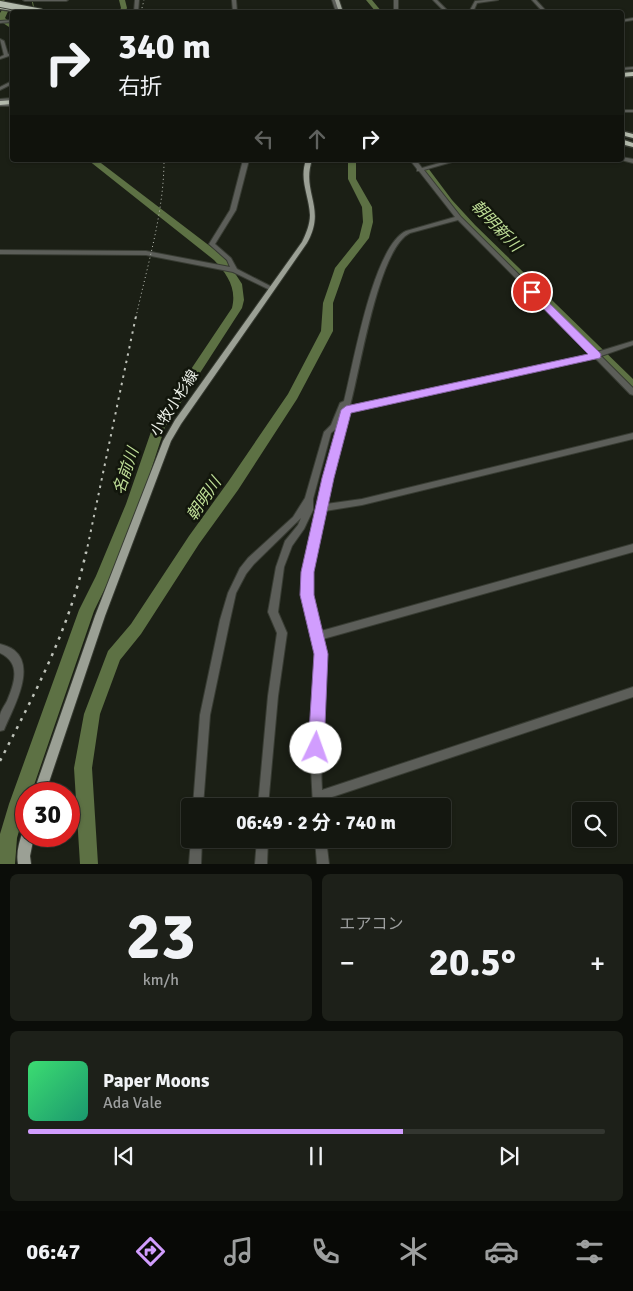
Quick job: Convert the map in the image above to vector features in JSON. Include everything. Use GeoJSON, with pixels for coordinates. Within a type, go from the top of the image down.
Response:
{"type":"FeatureCollection","features":[{"type":"Feature","properties":{"kind":"highway"},"geometry":{"type":"LineString","coordinates":[[0,6],[17,10]]}},
{"type":"Feature","properties":{"kind":"highway"},"geometry":{"type":"LineString","coordinates":[[0,6],[28,10]]}},
{"type":"Feature","properties":{"kind":"main road","name":"小牧小杉線"},"geometry":{"type":"LineString","coordinates":[[43,782],[100,616],[167,441],[178,422],[305,242],[313,216],[305,173],[308,162]]}},
{"type":"Feature","properties":{"kind":"main road"},"geometry":{"type":"LineString","coordinates":[[25,847],[23,856],[25,864]]}},
{"type":"Feature","properties":{"kind":"street"},"geometry":{"type":"LineString","coordinates":[[28,1],[66,0]]}},
{"type":"Feature","properties":{"kind":"street"},"geometry":{"type":"LineString","coordinates":[[435,0],[445,10]]}},
{"type":"Feature","properties":{"kind":"street"},"geometry":{"type":"LineString","coordinates":[[472,10],[476,2],[496,0]]}},
{"type":"Feature","properties":{"kind":"street"},"geometry":{"type":"LineString","coordinates":[[534,0],[543,10]]}},
{"type":"Feature","properties":{"kind":"street"},"geometry":{"type":"LineString","coordinates":[[0,40],[6,55]]}},
{"type":"Feature","properties":{"kind":"street"},"geometry":{"type":"LineString","coordinates":[[0,58],[10,54]]}},
{"type":"Feature","properties":{"kind":"street"},"geometry":{"type":"LineString","coordinates":[[234,269],[229,259],[212,244],[233,210],[245,162]]}},
{"type":"Feature","properties":{"kind":"street"},"geometry":{"type":"LineString","coordinates":[[414,162],[458,218],[599,354],[633,392]]}},
{"type":"Feature","properties":{"kind":"street"},"geometry":{"type":"LineString","coordinates":[[420,170],[449,162]]}},
{"type":"Feature","properties":{"kind":"street"},"geometry":{"type":"LineString","coordinates":[[317,798],[315,768],[321,654],[306,584],[322,508],[356,369],[361,335],[382,271],[392,248],[402,234],[458,218]]}},
{"type":"Feature","properties":{"kind":"street"},"geometry":{"type":"LineString","coordinates":[[0,252],[141,253],[213,267],[234,269],[272,289]]}},
{"type":"Feature","properties":{"kind":"street"},"geometry":{"type":"LineString","coordinates":[[264,798],[273,696],[282,645],[282,633],[273,612],[280,567],[288,544],[301,527],[309,510],[309,499],[328,432],[334,426],[342,405],[347,406],[599,354],[633,343]]}},
{"type":"Feature","properties":{"kind":"street"},"geometry":{"type":"LineString","coordinates":[[322,508],[362,502],[633,436]]}},
{"type":"Feature","properties":{"kind":"street"},"geometry":{"type":"LineString","coordinates":[[199,798],[205,715],[232,593],[247,566],[296,519],[309,499]]}},
{"type":"Feature","properties":{"kind":"street"},"geometry":{"type":"LineString","coordinates":[[318,636],[633,548]]}},
{"type":"Feature","properties":{"kind":"street"},"geometry":{"type":"LineString","coordinates":[[0,648],[14,654],[20,663],[18,684],[0,726]]}},
{"type":"Feature","properties":{"kind":"street"},"geometry":{"type":"LineString","coordinates":[[326,798],[633,692]]}},
{"type":"Feature","properties":{"kind":"street"},"geometry":{"type":"LineString","coordinates":[[195,864],[196,848]]}},
{"type":"Feature","properties":{"kind":"street"},"geometry":{"type":"LineString","coordinates":[[261,864],[262,848]]}},
{"type":"Feature","properties":{"kind":"street"},"geometry":{"type":"LineString","coordinates":[[322,848],[323,864]]}},
{"type":"Feature","properties":{"kind":"waterway","name":"名前川"},"geometry":{"type":"LineString","coordinates":[[1,0],[7,7],[2,15],[2,19],[10,25]]}},
{"type":"Feature","properties":{"kind":"waterway"},"geometry":{"type":"LineString","coordinates":[[32,0],[34,9]]}},
{"type":"Feature","properties":{"kind":"waterway"},"geometry":{"type":"LineString","coordinates":[[122,0],[123,10]]}},
{"type":"Feature","properties":{"kind":"waterway","name":"朝明川"},"geometry":{"type":"LineString","coordinates":[[369,0],[377,10]]}},
{"type":"Feature","properties":{"kind":"waterway","name":"名前川"},"geometry":{"type":"LineString","coordinates":[[6,864],[8,838],[18,804],[87,610],[103,578],[133,504],[159,426],[237,308],[239,300],[237,284],[229,270],[211,252],[95,162]]}},
{"type":"Feature","properties":{"kind":"waterway","name":"朝明川"},"geometry":{"type":"LineString","coordinates":[[89,864],[83,768],[92,714],[114,656],[136,629],[194,540],[233,486],[293,396],[327,331],[328,303],[340,268],[364,238],[368,222],[367,207],[352,179],[352,162]]}},
{"type":"Feature","properties":{"kind":"waterway","name":"朝明新川"},"geometry":{"type":"LineString","coordinates":[[425,170],[449,202],[472,227],[633,386]]}},
{"type":"Feature","properties":{"kind":"railway"},"geometry":{"type":"LineString","coordinates":[[142,10],[144,0]]}},
{"type":"Feature","properties":{"kind":"railway"},"geometry":{"type":"LineString","coordinates":[[136,317],[158,220],[164,162]]}},
{"type":"Feature","properties":{"kind":"railway"},"geometry":{"type":"LineString","coordinates":[[86,554],[136,316]]}},
{"type":"Feature","properties":{"kind":"railway"},"geometry":{"type":"LineString","coordinates":[[0,761],[61,634],[71,607],[86,552]]}},
{"type":"Feature","properties":{"kind":"route"},"geometry":{"type":"LineString","coordinates":[[316,748],[321,654],[307,595],[307,572],[328,478],[346,410],[504,377],[596,355],[532,292]]}}]}
